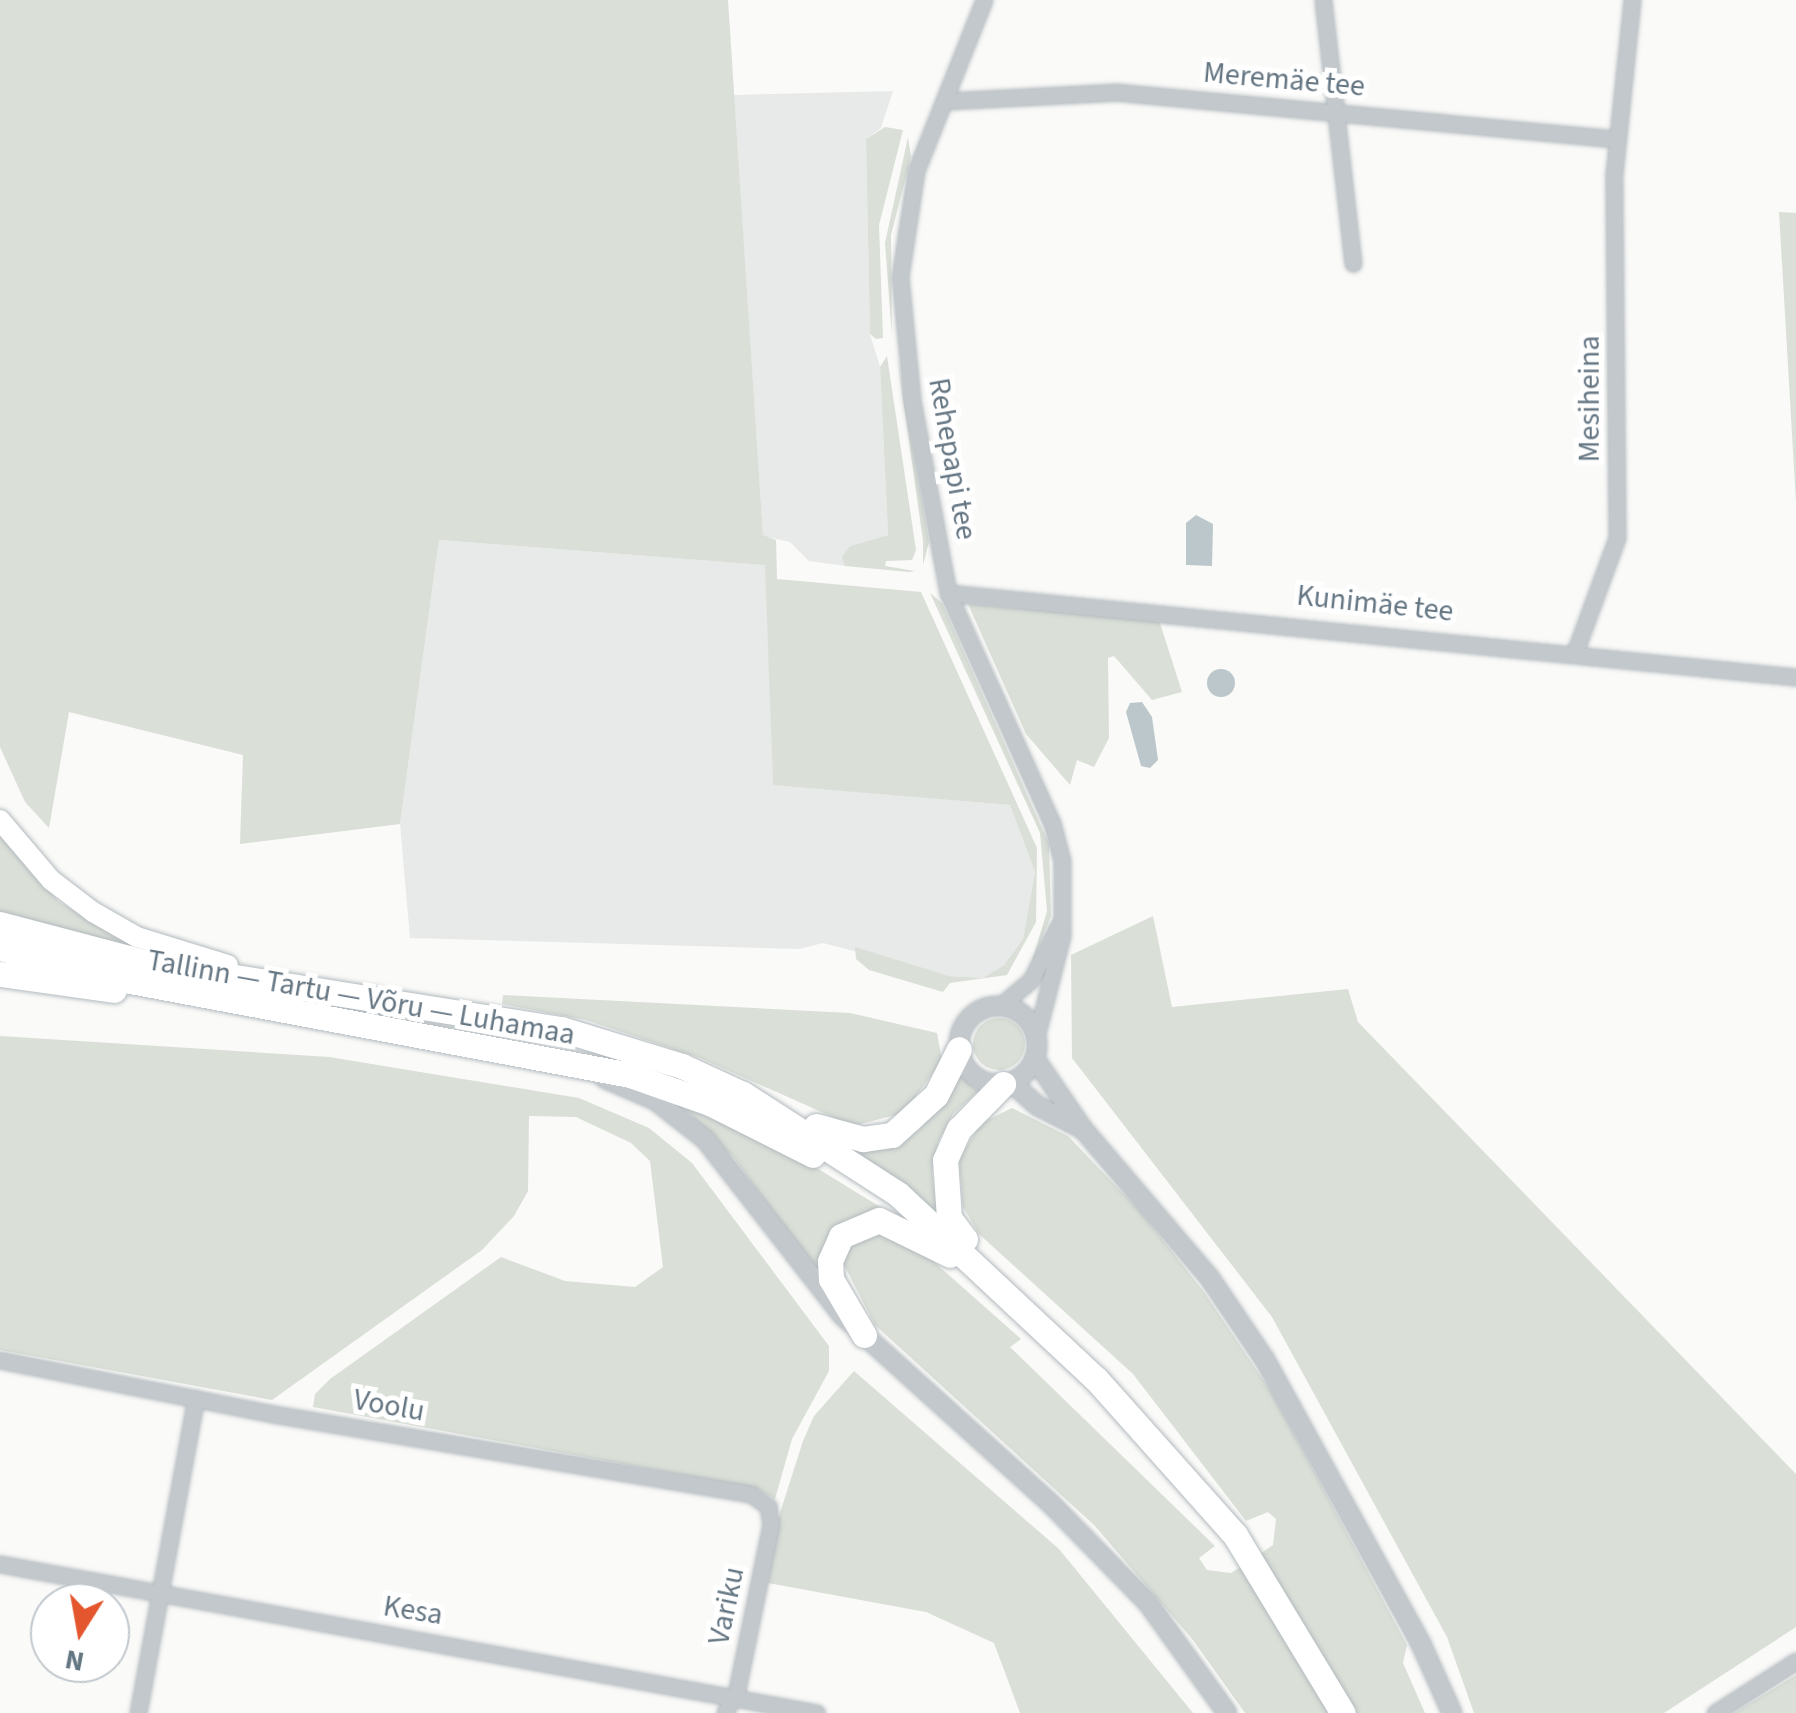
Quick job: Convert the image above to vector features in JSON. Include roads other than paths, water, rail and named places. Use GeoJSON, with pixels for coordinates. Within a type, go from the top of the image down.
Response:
{"type":"FeatureCollection","features":[{"type":"Feature","properties":{"kind":"highway","name":"Tallinn — Tartu — Võru — Luhamaa"},"geometry":{"type":"LineString","coordinates":[[0,924],[148,963],[358,993],[561,1029],[682,1066],[743,1094],[898,1194],[1096,1379],[1235,1536],[1343,1713]]}},
{"type":"Feature","properties":{"kind":"highway","name":"Tallinn — Tartu — Võru — Luhamaa"},"geometry":{"type":"LineString","coordinates":[[0,948],[230,1000],[543,1055],[630,1075],[710,1103],[806,1151],[889,1201],[1008,1295]]}},
{"type":"Feature","properties":{"kind":"highway"},"geometry":{"type":"LineString","coordinates":[[0,974],[62,986],[230,1000]]}},
{"type":"Feature","properties":{"kind":"highway"},"geometry":{"type":"LineString","coordinates":[[743,1094],[840,1136],[892,1135],[936,1095],[959,1049]]}},
{"type":"Feature","properties":{"kind":"highway"},"geometry":{"type":"LineString","coordinates":[[1007,1083],[959,1129],[943,1185],[948,1218],[1008,1295]]}},
{"type":"Feature","properties":{"kind":"highway"},"geometry":{"type":"LineString","coordinates":[[864,1335],[836,1292],[830,1261],[841,1236],[868,1221],[896,1224],[932,1242],[1008,1295]]}},
{"type":"Feature","properties":{"kind":"main road"},"geometry":{"type":"LineString","coordinates":[[0,820],[51,880],[138,937],[358,993]]}},
{"type":"Feature","properties":{"kind":"street","name":"Rehepapi tee"},"geometry":{"type":"LineString","coordinates":[[984,0],[906,208],[900,277],[912,400],[948,592],[1052,823],[1062,860],[1062,918],[1036,1037]]}},
{"type":"Feature","properties":{"kind":"street"},"geometry":{"type":"LineString","coordinates":[[1323,0],[1332,111],[1353,262]]}},
{"type":"Feature","properties":{"kind":"street","name":"Mesiheina"},"geometry":{"type":"LineString","coordinates":[[1575,652],[1618,538],[1616,139],[1632,0]]}},
{"type":"Feature","properties":{"kind":"street","name":"Meremäe tee"},"geometry":{"type":"LineString","coordinates":[[946,101],[1115,92],[1616,139]]}},
{"type":"Feature","properties":{"kind":"street","name":"Kunimäe tee"},"geometry":{"type":"LineString","coordinates":[[948,592],[1796,677]]}},
{"type":"Feature","properties":{"kind":"street","name":"Rehepapi tee"},"geometry":{"type":"LineString","coordinates":[[1000,1006],[1031,980],[1062,918]]}},
{"type":"Feature","properties":{"kind":"street"},"geometry":{"type":"LineString","coordinates":[[1082,1128],[1038,1106],[1007,1083],[979,1080],[959,1049],[972,1016],[1000,1006],[1023,1015],[1036,1037],[1035,1059],[1082,1128],[1209,1277],[1265,1360],[1421,1644],[1452,1713]]}},
{"type":"Feature","properties":{"kind":"street"},"geometry":{"type":"LineString","coordinates":[[543,1055],[631,1089],[684,1120],[864,1335],[1051,1504],[1148,1603],[1227,1713]]}},
{"type":"Feature","properties":{"kind":"street"},"geometry":{"type":"LineString","coordinates":[[1007,1083],[1035,1059]]}},
{"type":"Feature","properties":{"kind":"street","name":"Voolu"},"geometry":{"type":"LineString","coordinates":[[0,1360],[751,1494],[768,1506]]}},
{"type":"Feature","properties":{"kind":"street"},"geometry":{"type":"LineString","coordinates":[[138,1713],[196,1398]]}},
{"type":"Feature","properties":{"kind":"street","name":"Variku"},"geometry":{"type":"LineString","coordinates":[[725,1713],[731,1695],[738,1690],[766,1558],[768,1506]]}},
{"type":"Feature","properties":{"kind":"street","name":"Kesa"},"geometry":{"type":"LineString","coordinates":[[0,1564],[816,1713]]}},
{"type":"Feature","properties":{"kind":"street"},"geometry":{"type":"LineString","coordinates":[[1715,1713],[1796,1661]]}}]}
